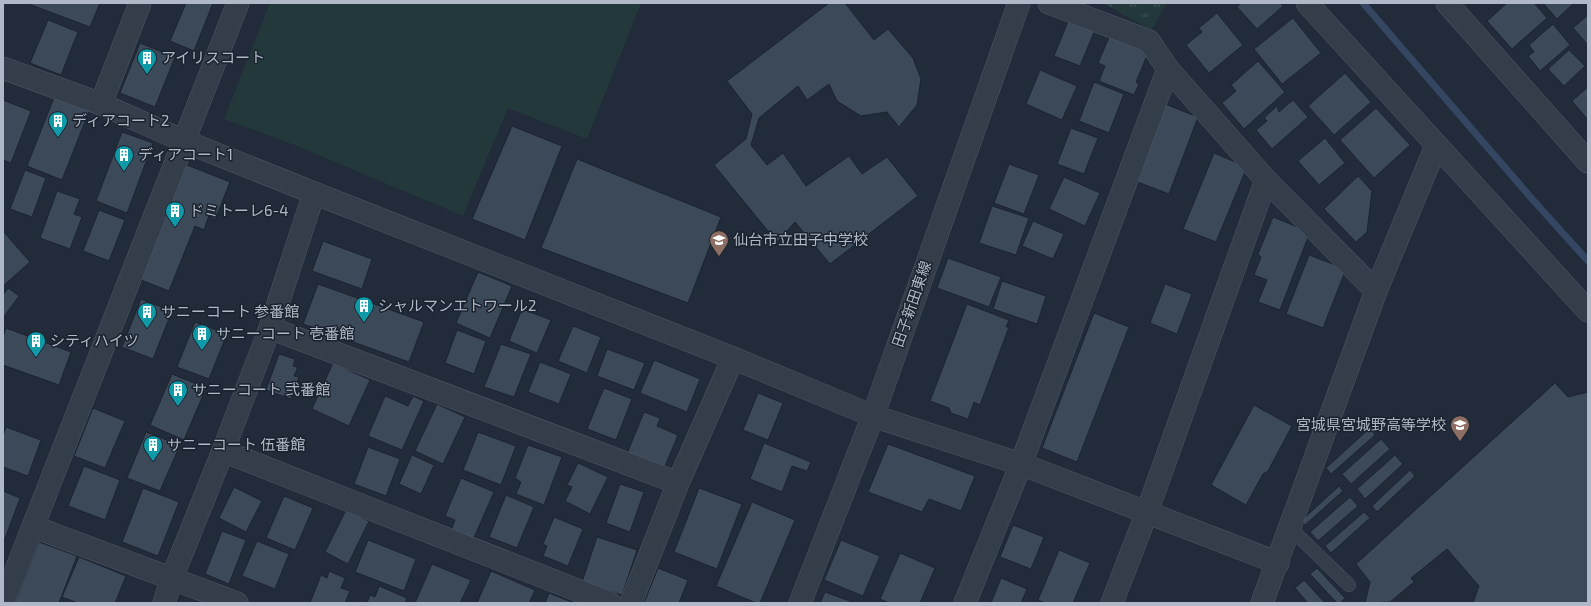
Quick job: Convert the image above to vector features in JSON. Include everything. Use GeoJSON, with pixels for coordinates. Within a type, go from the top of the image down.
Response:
{"type":"FeatureCollection","features":[{"type":"Feature","properties":{"kind":"street"},"geometry":{"type":"LineString","coordinates":[[101,104],[140,3]]}},
{"type":"Feature","properties":{"kind":"street"},"geometry":{"type":"LineString","coordinates":[[3,603],[238,3]]}},
{"type":"Feature","properties":{"kind":"street","name":"田子新田東線"},"geometry":{"type":"LineString","coordinates":[[800,603],[873,416],[1019,3]]}},
{"type":"Feature","properties":{"kind":"street"},"geometry":{"type":"LineString","coordinates":[[1049,3],[1149,41],[1168,69],[1266,180],[1376,291]]}},
{"type":"Feature","properties":{"kind":"street"},"geometry":{"type":"LineString","coordinates":[[1307,3],[1588,311]]}},
{"type":"Feature","properties":{"kind":"street"},"geometry":{"type":"LineString","coordinates":[[1447,3],[1588,162]]}},
{"type":"Feature","properties":{"kind":"street"},"geometry":{"type":"LineString","coordinates":[[3,68],[101,104],[184,141],[314,194],[733,358],[873,416],[1021,464],[1278,563]]}},
{"type":"Feature","properties":{"kind":"street"},"geometry":{"type":"LineString","coordinates":[[965,603],[1021,464],[1168,69]]}},
{"type":"Feature","properties":{"kind":"street"},"geometry":{"type":"LineString","coordinates":[[1262,603],[1278,563],[1376,291],[1436,146]]}},
{"type":"Feature","properties":{"kind":"street"},"geometry":{"type":"LineString","coordinates":[[1112,603],[1147,512],[1266,180]]}},
{"type":"Feature","properties":{"kind":"street"},"geometry":{"type":"LineString","coordinates":[[164,603],[172,578],[270,328],[314,194]]}},
{"type":"Feature","properties":{"kind":"street"},"geometry":{"type":"LineString","coordinates":[[270,328],[678,483]]}},
{"type":"Feature","properties":{"kind":"street"},"geometry":{"type":"LineString","coordinates":[[631,603],[678,483],[733,358]]}},
{"type":"Feature","properties":{"kind":"street"},"geometry":{"type":"LineString","coordinates":[[223,451],[610,603]]}},
{"type":"Feature","properties":{"kind":"street"},"geometry":{"type":"LineString","coordinates":[[34,527],[237,603]]}},
{"type":"Feature","properties":{"kind":"lane"},"geometry":{"type":"LineString","coordinates":[[1290,528],[1349,585]]}},
{"type":"Feature","properties":{"kind":"green space"},"geometry":{"type":"Polygon","coordinates":[[[270,3],[641,3],[587,139],[508,108],[463,216],[297,146],[224,119],[270,3]]]}},
{"type":"Feature","properties":{"kind":"green space"},"geometry":{"type":"Polygon","coordinates":[[[1103,3],[1167,3],[1151,30],[1103,3]]]}},
{"type":"Feature","properties":{"kind":"building"},"geometry":{"type":"Polygon","coordinates":[[[26,3],[100,3],[90,27],[26,3]]]}},
{"type":"Feature","properties":{"kind":"building"},"geometry":{"type":"Polygon","coordinates":[[[186,3],[213,3],[194,51],[170,41],[186,3]]]}},
{"type":"Feature","properties":{"kind":"building"},"geometry":{"type":"Polygon","coordinates":[[[829,3],[845,3],[874,40],[888,29],[913,58],[921,79],[917,105],[899,127],[887,112],[861,116],[837,101],[829,84],[807,100],[798,86],[759,118],[751,145],[767,165],[783,153],[806,186],[849,156],[862,174],[887,157],[918,196],[830,264],[795,222],[777,242],[714,165],[746,139],[752,114],[727,81],[829,3]]]}},
{"type":"Feature","properties":{"kind":"building"},"geometry":{"type":"Polygon","coordinates":[[[1241,3],[1281,3],[1283,6],[1257,29],[1237,7],[1241,3]]]}},
{"type":"Feature","properties":{"kind":"building"},"geometry":{"type":"Polygon","coordinates":[[[1507,3],[1534,3],[1547,18],[1512,49],[1487,21],[1507,3]]]}},
{"type":"Feature","properties":{"kind":"building"},"geometry":{"type":"Polygon","coordinates":[[[1543,3],[1574,3],[1557,19],[1543,3]]]}},
{"type":"Feature","properties":{"kind":"building"},"geometry":{"type":"Polygon","coordinates":[[[1217,13],[1243,45],[1209,73],[1186,45],[1202,32],[1199,28],[1217,13]]]}},
{"type":"Feature","properties":{"kind":"building"},"geometry":{"type":"Polygon","coordinates":[[[1588,15],[1588,45],[1573,28],[1588,15]]]}},
{"type":"Feature","properties":{"kind":"building"},"geometry":{"type":"Polygon","coordinates":[[[1293,18],[1321,53],[1282,84],[1254,49],[1293,18]]]}},
{"type":"Feature","properties":{"kind":"building"},"geometry":{"type":"Polygon","coordinates":[[[1069,19],[1095,30],[1080,66],[1054,56],[1069,19]]]}},
{"type":"Feature","properties":{"kind":"building"},"geometry":{"type":"Polygon","coordinates":[[[48,20],[78,32],[61,75],[30,63],[48,20]]]}},
{"type":"Feature","properties":{"kind":"building"},"geometry":{"type":"Polygon","coordinates":[[[1553,24],[1570,45],[1540,71],[1528,56],[1534,52],[1529,45],[1553,24]]]}},
{"type":"Feature","properties":{"kind":"building"},"geometry":{"type":"Polygon","coordinates":[[[1110,35],[1149,51],[1136,82],[1139,84],[1134,95],[1099,81],[1105,66],[1098,63],[1110,35]]]}},
{"type":"Feature","properties":{"kind":"building","name":"アイリスコート"},"geometry":{"type":"Polygon","coordinates":[[[140,43],[175,57],[155,107],[120,93],[140,43]]]}},
{"type":"Feature","properties":{"kind":"building"},"geometry":{"type":"Polygon","coordinates":[[[1569,50],[1585,66],[1564,86],[1548,69],[1569,50]]]}},
{"type":"Feature","properties":{"kind":"building"},"geometry":{"type":"Polygon","coordinates":[[[1258,61],[1285,92],[1244,129],[1222,103],[1236,91],[1231,85],[1258,61]]]}},
{"type":"Feature","properties":{"kind":"building"},"geometry":{"type":"Polygon","coordinates":[[[1040,70],[1077,86],[1062,120],[1026,104],[1040,70]]]}},
{"type":"Feature","properties":{"kind":"building"},"geometry":{"type":"Polygon","coordinates":[[[1345,73],[1371,102],[1334,135],[1308,106],[1345,73]]]}},
{"type":"Feature","properties":{"kind":"building"},"geometry":{"type":"Polygon","coordinates":[[[1094,82],[1124,94],[1109,133],[1079,121],[1094,82]]]}},
{"type":"Feature","properties":{"kind":"building"},"geometry":{"type":"Polygon","coordinates":[[[1588,87],[1588,120],[1572,101],[1588,87]]]}},
{"type":"Feature","properties":{"kind":"building","name":"ディアコート2"},"geometry":{"type":"Polygon","coordinates":[[[55,95],[90,109],[62,180],[27,166],[55,95]]]}},
{"type":"Feature","properties":{"kind":"building"},"geometry":{"type":"Polygon","coordinates":[[[3,100],[31,111],[11,163],[3,160],[3,100]]]}},
{"type":"Feature","properties":{"kind":"building"},"geometry":{"type":"Polygon","coordinates":[[[1293,100],[1308,117],[1272,149],[1256,130],[1267,121],[1264,118],[1277,106],[1279,112],[1293,100]]]}},
{"type":"Feature","properties":{"kind":"building"},"geometry":{"type":"Polygon","coordinates":[[[1165,104],[1198,117],[1169,194],[1135,181],[1165,104]]]}},
{"type":"Feature","properties":{"kind":"building"},"geometry":{"type":"Polygon","coordinates":[[[1376,108],[1410,145],[1374,178],[1340,140],[1376,108]]]}},
{"type":"Feature","properties":{"kind":"building"},"geometry":{"type":"Polygon","coordinates":[[[512,126],[562,146],[525,240],[472,219],[512,126]]]}},
{"type":"Feature","properties":{"kind":"building"},"geometry":{"type":"Polygon","coordinates":[[[1071,128],[1098,138],[1084,174],[1057,164],[1071,128]]]}},
{"type":"Feature","properties":{"kind":"building","name":"ディアコート1"},"geometry":{"type":"Polygon","coordinates":[[[122,132],[153,143],[127,213],[96,201],[122,132]]]}},
{"type":"Feature","properties":{"kind":"building"},"geometry":{"type":"Polygon","coordinates":[[[1325,138],[1345,163],[1319,185],[1298,161],[1325,138]]]}},
{"type":"Feature","properties":{"kind":"building"},"geometry":{"type":"Polygon","coordinates":[[[1214,153],[1247,167],[1216,242],[1183,229],[1214,153]]]}},
{"type":"Feature","properties":{"kind":"building"},"geometry":{"type":"Polygon","coordinates":[[[577,159],[721,217],[688,303],[541,248],[577,159]]]}},
{"type":"Feature","properties":{"kind":"building","name":"ドミトーレ6-4"},"geometry":{"type":"Polygon","coordinates":[[[182,163],[230,182],[215,220],[209,215],[204,230],[195,226],[169,291],[136,278],[182,163]]]}},
{"type":"Feature","properties":{"kind":"building"},"geometry":{"type":"Polygon","coordinates":[[[1009,164],[1039,175],[1024,214],[994,203],[1009,164]]]}},
{"type":"Feature","properties":{"kind":"building"},"geometry":{"type":"Polygon","coordinates":[[[25,170],[46,178],[32,217],[10,209],[25,170]]]}},
{"type":"Feature","properties":{"kind":"building"},"geometry":{"type":"Polygon","coordinates":[[[1358,176],[1372,191],[1367,232],[1356,242],[1324,209],[1358,176]]]}},
{"type":"Feature","properties":{"kind":"building"},"geometry":{"type":"Polygon","coordinates":[[[1064,177],[1100,193],[1085,226],[1049,209],[1064,177]]]}},
{"type":"Feature","properties":{"kind":"building"},"geometry":{"type":"Polygon","coordinates":[[[57,191],[80,199],[74,214],[82,217],[70,249],[40,238],[57,191]]]}},
{"type":"Feature","properties":{"kind":"building"},"geometry":{"type":"Polygon","coordinates":[[[992,206],[1029,218],[1016,255],[979,243],[992,206]]]}},
{"type":"Feature","properties":{"kind":"building"},"geometry":{"type":"Polygon","coordinates":[[[99,210],[125,220],[109,261],[83,251],[99,210]]]}},
{"type":"Feature","properties":{"kind":"building"},"geometry":{"type":"Polygon","coordinates":[[[1273,217],[1310,232],[1280,310],[1258,302],[1267,280],[1254,275],[1261,257],[1258,254],[1273,217]]]}},
{"type":"Feature","properties":{"kind":"building"},"geometry":{"type":"Polygon","coordinates":[[[1033,221],[1064,234],[1053,259],[1022,246],[1033,221]]]}},
{"type":"Feature","properties":{"kind":"building"},"geometry":{"type":"Polygon","coordinates":[[[3,231],[30,262],[3,286],[3,231]]]}},
{"type":"Feature","properties":{"kind":"building"},"geometry":{"type":"Polygon","coordinates":[[[323,241],[372,259],[362,289],[312,271],[323,241]]]}},
{"type":"Feature","properties":{"kind":"building"},"geometry":{"type":"Polygon","coordinates":[[[1309,255],[1346,269],[1323,328],[1286,314],[1309,255]]]}},
{"type":"Feature","properties":{"kind":"building"},"geometry":{"type":"Polygon","coordinates":[[[948,258],[1001,277],[989,307],[937,288],[948,258]]]}},
{"type":"Feature","properties":{"kind":"building"},"geometry":{"type":"Polygon","coordinates":[[[478,272],[512,286],[490,338],[456,323],[478,272]]]}},
{"type":"Feature","properties":{"kind":"building"},"geometry":{"type":"Polygon","coordinates":[[[1002,281],[1046,296],[1037,324],[993,309],[1002,281]]]}},
{"type":"Feature","properties":{"kind":"building","name":"シャルマンエトワール2"},"geometry":{"type":"Polygon","coordinates":[[[318,284],[424,322],[409,362],[303,324],[318,284]]]}},
{"type":"Feature","properties":{"kind":"building"},"geometry":{"type":"Polygon","coordinates":[[[1165,284],[1192,294],[1177,334],[1150,323],[1165,284]]]}},
{"type":"Feature","properties":{"kind":"building"},"geometry":{"type":"Polygon","coordinates":[[[8,288],[19,296],[3,318],[3,295],[8,288]]]}},
{"type":"Feature","properties":{"kind":"building","name":"サニーコート 参番館"},"geometry":{"type":"Polygon","coordinates":[[[141,299],[172,311],[153,359],[122,347],[141,299]]]}},
{"type":"Feature","properties":{"kind":"building"},"geometry":{"type":"Polygon","coordinates":[[[967,304],[1009,320],[1006,327],[1009,327],[980,405],[974,402],[968,419],[951,413],[949,408],[930,401],[967,304]]]}},
{"type":"Feature","properties":{"kind":"building"},"geometry":{"type":"Polygon","coordinates":[[[522,309],[551,320],[537,353],[509,341],[522,309]]]}},
{"type":"Feature","properties":{"kind":"building"},"geometry":{"type":"Polygon","coordinates":[[[1094,313],[1129,327],[1077,462],[1042,448],[1094,313]]]}},
{"type":"Feature","properties":{"kind":"building","name":"サニーコート 壱番館"},"geometry":{"type":"Polygon","coordinates":[[[195,322],[227,334],[209,379],[177,367],[195,322]]]}},
{"type":"Feature","properties":{"kind":"building"},"geometry":{"type":"Polygon","coordinates":[[[573,326],[601,337],[587,373],[558,361],[573,326]]]}},
{"type":"Feature","properties":{"kind":"building","name":"シティハイツ"},"geometry":{"type":"Polygon","coordinates":[[[6,328],[71,352],[59,385],[3,365],[3,337],[6,328]]]}},
{"type":"Feature","properties":{"kind":"building"},"geometry":{"type":"Polygon","coordinates":[[[457,330],[486,341],[474,374],[445,363],[457,330]]]}},
{"type":"Feature","properties":{"kind":"building"},"geometry":{"type":"Polygon","coordinates":[[[501,344],[531,354],[514,397],[484,387],[501,344]]]}},
{"type":"Feature","properties":{"kind":"building"},"geometry":{"type":"Polygon","coordinates":[[[607,349],[645,363],[634,390],[597,376],[607,349]]]}},
{"type":"Feature","properties":{"kind":"building"},"geometry":{"type":"Polygon","coordinates":[[[279,354],[295,359],[293,366],[298,367],[294,376],[299,377],[291,399],[266,390],[279,354]]]}},
{"type":"Feature","properties":{"kind":"building"},"geometry":{"type":"Polygon","coordinates":[[[654,360],[700,379],[687,412],[640,393],[654,360]]]}},
{"type":"Feature","properties":{"kind":"building"},"geometry":{"type":"Polygon","coordinates":[[[540,362],[571,374],[559,404],[528,392],[540,362]]]}},
{"type":"Feature","properties":{"kind":"building"},"geometry":{"type":"Polygon","coordinates":[[[333,363],[370,380],[349,426],[312,409],[333,363]]]}},
{"type":"Feature","properties":{"kind":"building","name":"サニーコート 弐番館"},"geometry":{"type":"Polygon","coordinates":[[[172,374],[206,388],[184,440],[150,425],[172,374]]]}},
{"type":"Feature","properties":{"kind":"building"},"geometry":{"type":"Polygon","coordinates":[[[1555,383],[1568,397],[1588,392],[1588,603],[1473,603],[1479,586],[1447,549],[1411,578],[1414,582],[1390,602],[1365,603],[1370,582],[1356,564],[1555,383]]]}},
{"type":"Feature","properties":{"kind":"building"},"geometry":{"type":"Polygon","coordinates":[[[604,388],[632,399],[616,440],[587,429],[604,388]]]}},
{"type":"Feature","properties":{"kind":"building"},"geometry":{"type":"Polygon","coordinates":[[[758,393],[783,403],[768,440],[743,430],[758,393]]]}},
{"type":"Feature","properties":{"kind":"building"},"geometry":{"type":"Polygon","coordinates":[[[385,396],[408,406],[413,396],[424,401],[402,450],[368,436],[385,396]]]}},
{"type":"Feature","properties":{"kind":"building"},"geometry":{"type":"Polygon","coordinates":[[[437,404],[465,417],[443,464],[415,451],[437,404]]]}},
{"type":"Feature","properties":{"kind":"building"},"geometry":{"type":"Polygon","coordinates":[[[1254,405],[1292,426],[1268,471],[1263,474],[1246,505],[1211,485],[1254,405]]]}},
{"type":"Feature","properties":{"kind":"building"},"geometry":{"type":"Polygon","coordinates":[[[93,408],[125,421],[105,468],[74,456],[93,408]]]}},
{"type":"Feature","properties":{"kind":"building"},"geometry":{"type":"Polygon","coordinates":[[[644,412],[660,418],[657,426],[678,435],[663,471],[626,456],[644,412]]]}},
{"type":"Feature","properties":{"kind":"building"},"geometry":{"type":"Polygon","coordinates":[[[6,427],[41,440],[28,476],[3,467],[3,436],[6,427]]]}},
{"type":"Feature","properties":{"kind":"building"},"geometry":{"type":"Polygon","coordinates":[[[1370,428],[1375,435],[1331,474],[1326,468],[1370,428]]]}},
{"type":"Feature","properties":{"kind":"building","name":"サニーコート 伍番館"},"geometry":{"type":"Polygon","coordinates":[[[146,432],[180,445],[160,491],[127,478],[146,432]]]}},
{"type":"Feature","properties":{"kind":"building"},"geometry":{"type":"Polygon","coordinates":[[[478,432],[516,446],[501,485],[463,470],[478,432]]]}},
{"type":"Feature","properties":{"kind":"building"},"geometry":{"type":"Polygon","coordinates":[[[1381,439],[1390,449],[1351,484],[1342,474],[1381,439]]]}},
{"type":"Feature","properties":{"kind":"building"},"geometry":{"type":"Polygon","coordinates":[[[764,443],[811,462],[807,471],[792,466],[782,492],[750,479],[764,443]]]}},
{"type":"Feature","properties":{"kind":"building"},"geometry":{"type":"Polygon","coordinates":[[[888,444],[975,476],[961,511],[929,499],[922,512],[868,492],[888,444]]]}},
{"type":"Feature","properties":{"kind":"building"},"geometry":{"type":"Polygon","coordinates":[[[528,445],[562,457],[544,505],[516,494],[521,482],[515,478],[528,445]]]}},
{"type":"Feature","properties":{"kind":"building"},"geometry":{"type":"Polygon","coordinates":[[[368,447],[400,459],[386,496],[354,484],[368,447]]]}},
{"type":"Feature","properties":{"kind":"building"},"geometry":{"type":"Polygon","coordinates":[[[412,455],[434,465],[421,494],[399,484],[412,455]]]}},
{"type":"Feature","properties":{"kind":"building"},"geometry":{"type":"Polygon","coordinates":[[[1395,455],[1403,464],[1365,499],[1357,489],[1395,455]]]}},
{"type":"Feature","properties":{"kind":"building"},"geometry":{"type":"Polygon","coordinates":[[[578,463],[608,477],[590,514],[565,501],[572,487],[567,485],[578,463]]]}},
{"type":"Feature","properties":{"kind":"building"},"geometry":{"type":"Polygon","coordinates":[[[84,466],[120,480],[105,520],[68,506],[84,466]]]}},
{"type":"Feature","properties":{"kind":"building"},"geometry":{"type":"Polygon","coordinates":[[[1410,470],[1415,476],[1377,512],[1372,506],[1410,470]]]}},
{"type":"Feature","properties":{"kind":"building"},"geometry":{"type":"Polygon","coordinates":[[[461,478],[494,492],[473,540],[451,531],[455,520],[445,516],[461,478]]]}},
{"type":"Feature","properties":{"kind":"building"},"geometry":{"type":"Polygon","coordinates":[[[620,484],[644,492],[630,532],[606,523],[620,484]]]}},
{"type":"Feature","properties":{"kind":"building"},"geometry":{"type":"Polygon","coordinates":[[[1339,486],[1343,491],[1305,525],[1301,521],[1339,486]]]}},
{"type":"Feature","properties":{"kind":"building"},"geometry":{"type":"Polygon","coordinates":[[[234,487],[262,501],[246,532],[219,518],[234,487]]]}},
{"type":"Feature","properties":{"kind":"building"},"geometry":{"type":"Polygon","coordinates":[[[143,488],[179,502],[158,556],[122,542],[143,488]]]}},
{"type":"Feature","properties":{"kind":"building"},"geometry":{"type":"Polygon","coordinates":[[[699,488],[742,504],[717,569],[674,552],[699,488]]]}},
{"type":"Feature","properties":{"kind":"building"},"geometry":{"type":"Polygon","coordinates":[[[3,491],[20,498],[3,544],[3,491]]]}},
{"type":"Feature","properties":{"kind":"building"},"geometry":{"type":"Polygon","coordinates":[[[506,495],[534,507],[517,548],[489,537],[506,495]]]}},
{"type":"Feature","properties":{"kind":"building"},"geometry":{"type":"Polygon","coordinates":[[[284,496],[313,508],[295,550],[266,538],[284,496]]]}},
{"type":"Feature","properties":{"kind":"building"},"geometry":{"type":"Polygon","coordinates":[[[1350,497],[1358,506],[1318,541],[1310,532],[1350,497]]]}},
{"type":"Feature","properties":{"kind":"building"},"geometry":{"type":"Polygon","coordinates":[[[752,502],[795,520],[760,603],[756,603],[716,586],[752,502]]]}},
{"type":"Feature","properties":{"kind":"building"},"geometry":{"type":"Polygon","coordinates":[[[346,510],[369,521],[348,564],[325,552],[346,510]]]}},
{"type":"Feature","properties":{"kind":"building"},"geometry":{"type":"Polygon","coordinates":[[[1364,512],[1370,518],[1331,553],[1325,546],[1364,512]]]}},
{"type":"Feature","properties":{"kind":"building"},"geometry":{"type":"Polygon","coordinates":[[[554,517],[583,529],[568,566],[543,556],[547,546],[543,544],[554,517]]]}},
{"type":"Feature","properties":{"kind":"building"},"geometry":{"type":"Polygon","coordinates":[[[1013,525],[1044,537],[1031,569],[1000,557],[1013,525]]]}},
{"type":"Feature","properties":{"kind":"building"},"geometry":{"type":"Polygon","coordinates":[[[222,531],[246,540],[229,584],[205,574],[222,531]]]}},
{"type":"Feature","properties":{"kind":"building"},"geometry":{"type":"Polygon","coordinates":[[[597,537],[637,550],[622,595],[582,582],[597,537]]]}},
{"type":"Feature","properties":{"kind":"building"},"geometry":{"type":"Polygon","coordinates":[[[368,540],[416,559],[404,591],[355,572],[368,540]]]}},
{"type":"Feature","properties":{"kind":"building"},"geometry":{"type":"Polygon","coordinates":[[[841,540],[880,556],[863,596],[824,580],[841,540]]]}},
{"type":"Feature","properties":{"kind":"building"},"geometry":{"type":"Polygon","coordinates":[[[257,541],[289,554],[275,589],[242,576],[257,541]]]}},
{"type":"Feature","properties":{"kind":"building"},"geometry":{"type":"Polygon","coordinates":[[[39,542],[77,556],[59,603],[15,603],[39,542]]]}},
{"type":"Feature","properties":{"kind":"building"},"geometry":{"type":"Polygon","coordinates":[[[1059,550],[1090,563],[1073,603],[1045,603],[1038,600],[1059,550]]]}},
{"type":"Feature","properties":{"kind":"building"},"geometry":{"type":"Polygon","coordinates":[[[900,553],[935,568],[920,603],[889,603],[880,599],[900,553]]]}},
{"type":"Feature","properties":{"kind":"building"},"geometry":{"type":"Polygon","coordinates":[[[79,557],[126,576],[115,603],[78,603],[62,597],[79,557]]]}},
{"type":"Feature","properties":{"kind":"building"},"geometry":{"type":"Polygon","coordinates":[[[432,564],[471,580],[460,603],[415,603],[432,564]]]}},
{"type":"Feature","properties":{"kind":"building"},"geometry":{"type":"Polygon","coordinates":[[[658,568],[688,580],[679,603],[644,603],[658,568]]]}},
{"type":"Feature","properties":{"kind":"building"},"geometry":{"type":"Polygon","coordinates":[[[1317,568],[1345,598],[1340,603],[1337,603],[1310,574],[1317,568]]]}},
{"type":"Feature","properties":{"kind":"building"},"geometry":{"type":"Polygon","coordinates":[[[329,571],[345,578],[341,588],[350,591],[345,603],[310,603],[321,575],[327,578],[329,571]]]}},
{"type":"Feature","properties":{"kind":"building"},"geometry":{"type":"Polygon","coordinates":[[[491,571],[535,590],[529,603],[477,603],[491,571]]]}},
{"type":"Feature","properties":{"kind":"building"},"geometry":{"type":"Polygon","coordinates":[[[1001,578],[1027,589],[1021,603],[991,603],[1001,578]]]}},
{"type":"Feature","properties":{"kind":"building"},"geometry":{"type":"Polygon","coordinates":[[[1304,580],[1325,603],[1308,603],[1295,588],[1304,580]]]}},
{"type":"Feature","properties":{"kind":"building"},"geometry":{"type":"Polygon","coordinates":[[[379,586],[407,598],[405,603],[367,603],[370,595],[375,597],[379,586]]]}},
{"type":"Feature","properties":{"kind":"building"},"geometry":{"type":"Polygon","coordinates":[[[825,592],[855,603],[820,603],[825,592]]]}},
{"type":"Feature","properties":{"kind":"building"},"geometry":{"type":"Polygon","coordinates":[[[549,593],[574,603],[545,603],[549,593]]]}},
{"type":"Feature","properties":{"kind":"waterway"},"geometry":{"type":"LineString","coordinates":[[1363,3],[1533,200],[1588,261]]}},
{"type":"Feature","properties":{"kind":"place","name":"アイリスコート"},"geometry":{"type":"Point","coordinates":[147,75]}},
{"type":"Feature","properties":{"kind":"place","name":"ディアコート2"},"geometry":{"type":"Point","coordinates":[58,138]}},
{"type":"Feature","properties":{"kind":"place","name":"ディアコート1"},"geometry":{"type":"Point","coordinates":[124,172]}},
{"type":"Feature","properties":{"kind":"place","name":"ドミトーレ6-4"},"geometry":{"type":"Point","coordinates":[175,228]}},
{"type":"Feature","properties":{"kind":"place","name":"仙台市立田子中学校"},"geometry":{"type":"Point","coordinates":[719,257]}},
{"type":"Feature","properties":{"kind":"place","name":"シャルマンエトワール2"},"geometry":{"type":"Point","coordinates":[364,323]}},
{"type":"Feature","properties":{"kind":"place","name":"サニーコート 参番館"},"geometry":{"type":"Point","coordinates":[147,329]}},
{"type":"Feature","properties":{"kind":"place","name":"サニーコート 壱番館"},"geometry":{"type":"Point","coordinates":[202,351]}},
{"type":"Feature","properties":{"kind":"place","name":"シティハイツ"},"geometry":{"type":"Point","coordinates":[36,358]}},
{"type":"Feature","properties":{"kind":"place","name":"サニーコート 弐番館"},"geometry":{"type":"Point","coordinates":[178,407]}},
{"type":"Feature","properties":{"kind":"place","name":"宮城県宮城野高等学校"},"geometry":{"type":"Point","coordinates":[1460,442]}},
{"type":"Feature","properties":{"kind":"place","name":"サニーコート 伍番館"},"geometry":{"type":"Point","coordinates":[153,462]}}]}
